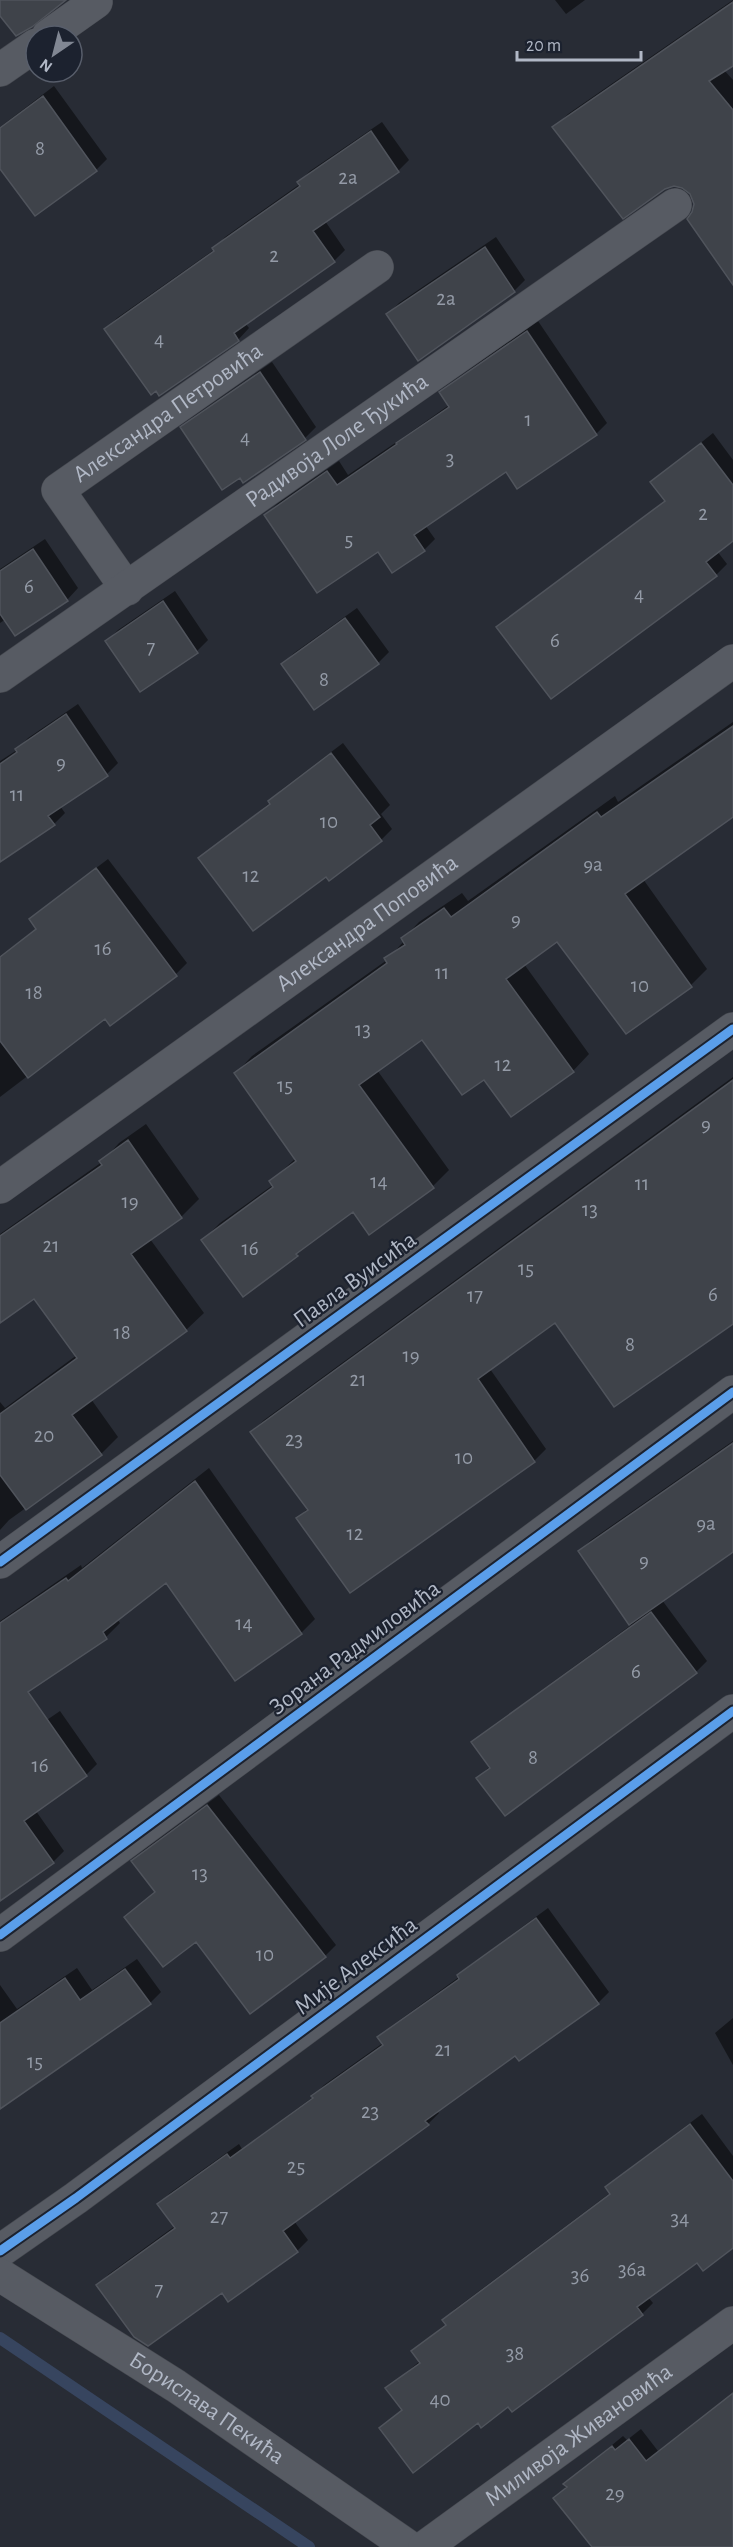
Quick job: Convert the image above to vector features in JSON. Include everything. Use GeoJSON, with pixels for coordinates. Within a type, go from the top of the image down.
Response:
{"type":"FeatureCollection","features":[{"type":"Feature","properties":{"kind":"street"},"geometry":{"type":"LineString","coordinates":[[65,24],[96,2]]}},
{"type":"Feature","properties":{"kind":"street"},"geometry":{"type":"LineString","coordinates":[[0,70],[24,53]]}},
{"type":"Feature","properties":{"kind":"street","name":"Радивоја Лоле Ђукића"},"geometry":{"type":"LineString","coordinates":[[0,676],[675,205]]}},
{"type":"Feature","properties":{"kind":"street","name":"Александра Петровића"},"geometry":{"type":"LineString","coordinates":[[127,589],[58,490],[377,267]]}},
{"type":"Feature","properties":{"kind":"street","name":"Александра Поповића"},"geometry":{"type":"LineString","coordinates":[[0,1187],[733,662]]}},
{"type":"Feature","properties":{"kind":"street","name":"Павла Вуисића"},"geometry":{"type":"LineString","coordinates":[[0,1562],[733,1029]]}},
{"type":"Feature","properties":{"kind":"street","name":"Зорана Радмиловића"},"geometry":{"type":"LineString","coordinates":[[0,1935],[733,1392]]}},
{"type":"Feature","properties":{"kind":"street","name":"Мије Алексића"},"geometry":{"type":"LineString","coordinates":[[0,2251],[76,2198],[733,1711]]}},
{"type":"Feature","properties":{"kind":"street","name":"Борислава Пекића"},"geometry":{"type":"LineString","coordinates":[[0,2275],[176,2386],[409,2547]]}},
{"type":"Feature","properties":{"kind":"street","name":"Миливоја Живановића"},"geometry":{"type":"LineString","coordinates":[[425,2547],[733,2323]]}},
{"type":"Feature","properties":{"kind":"building"},"geometry":{"type":"Polygon","coordinates":[[[0,0],[66,0],[36,24],[24,24],[24,32],[16,36],[0,16],[0,0]]]}},
{"type":"Feature","properties":{"kind":"building"},"geometry":{"type":"Polygon","coordinates":[[[733,2],[733,66],[709,81],[733,110],[733,285],[687,219],[694,204],[690,194],[674,186],[665,189],[623,219],[552,127],[733,2]]]}},
{"type":"Feature","properties":{"kind":"building"},"geometry":{"type":"Polygon","coordinates":[[[43,96],[97,171],[35,216],[0,169],[0,128],[43,96]]]}},
{"type":"Feature","properties":{"kind":"building"},"geometry":{"type":"Polygon","coordinates":[[[371,131],[399,172],[313,231],[335,262],[234,333],[239,341],[159,396],[156,391],[151,395],[104,329],[214,251],[212,248],[300,186],[297,182],[371,131]]]}},
{"type":"Feature","properties":{"kind":"building"},"geometry":{"type":"Polygon","coordinates":[[[485,247],[515,292],[418,361],[386,314],[485,247]]]}},
{"type":"Feature","properties":{"kind":"building"},"geometry":{"type":"Polygon","coordinates":[[[527,331],[597,435],[517,489],[506,472],[414,535],[425,551],[392,573],[378,552],[317,593],[264,515],[327,471],[337,485],[397,444],[449,407],[439,392],[527,331]]]}},
{"type":"Feature","properties":{"kind":"building"},"geometry":{"type":"Polygon","coordinates":[[[260,372],[306,440],[243,483],[240,478],[222,490],[180,427],[260,372]]]}},
{"type":"Feature","properties":{"kind":"building"},"geometry":{"type":"Polygon","coordinates":[[[701,443],[733,485],[733,541],[706,562],[717,576],[551,699],[496,627],[665,501],[650,482],[701,443]]]}},
{"type":"Feature","properties":{"kind":"building"},"geometry":{"type":"Polygon","coordinates":[[[33,549],[68,601],[15,636],[0,614],[0,571],[33,549]]]}},
{"type":"Feature","properties":{"kind":"building"},"geometry":{"type":"Polygon","coordinates":[[[163,601],[198,653],[140,692],[105,641],[163,601]]]}},
{"type":"Feature","properties":{"kind":"building"},"geometry":{"type":"Polygon","coordinates":[[[345,618],[379,664],[314,710],[281,664],[345,618]]]}},
{"type":"Feature","properties":{"kind":"building"},"geometry":{"type":"Polygon","coordinates":[[[66,714],[108,776],[48,816],[55,825],[0,862],[0,764],[17,752],[15,749],[66,714]]]}},
{"type":"Feature","properties":{"kind":"building"},"geometry":{"type":"Polygon","coordinates":[[[733,726],[733,817],[625,894],[692,987],[626,1034],[557,942],[506,979],[574,1072],[511,1117],[484,1080],[462,1095],[422,1040],[359,1085],[434,1188],[369,1235],[353,1212],[243,1297],[201,1240],[273,1187],[269,1181],[296,1161],[234,1073],[387,963],[384,958],[405,945],[401,938],[444,908],[451,917],[597,812],[601,817],[733,726]]]}},
{"type":"Feature","properties":{"kind":"building"},"geometry":{"type":"Polygon","coordinates":[[[331,753],[380,817],[370,825],[382,841],[329,881],[326,877],[253,931],[198,858],[270,804],[268,801],[331,753]]]}},
{"type":"Feature","properties":{"kind":"building"},"geometry":{"type":"Polygon","coordinates":[[[96,868],[177,976],[110,1026],[105,1019],[28,1078],[0,1041],[0,957],[36,929],[29,919],[96,868]]]}},
{"type":"Feature","properties":{"kind":"building"},"geometry":{"type":"Polygon","coordinates":[[[733,1080],[733,1324],[614,1407],[555,1323],[478,1379],[535,1462],[350,1593],[296,1518],[308,1510],[250,1432],[733,1080]]]}},
{"type":"Feature","properties":{"kind":"building"},"geometry":{"type":"Polygon","coordinates":[[[128,1140],[182,1218],[131,1254],[187,1331],[72,1415],[102,1455],[26,1510],[0,1475],[0,1414],[77,1358],[34,1299],[0,1323],[0,1236],[102,1165],[99,1161],[128,1140]]]}},
{"type":"Feature","properties":{"kind":"building"},"geometry":{"type":"Polygon","coordinates":[[[733,1443],[733,1552],[629,1625],[578,1551],[733,1443]]]}},
{"type":"Feature","properties":{"kind":"building"},"geometry":{"type":"Polygon","coordinates":[[[195,1481],[302,1634],[235,1681],[166,1583],[103,1632],[107,1639],[28,1692],[87,1776],[24,1821],[54,1863],[0,1901],[0,1623],[66,1578],[68,1581],[195,1481]]]}},
{"type":"Feature","properties":{"kind":"building"},"geometry":{"type":"Polygon","coordinates":[[[651,1612],[697,1673],[505,1816],[476,1778],[490,1768],[471,1742],[651,1612]]]}},
{"type":"Feature","properties":{"kind":"building"},"geometry":{"type":"Polygon","coordinates":[[[207,1805],[326,1957],[250,2014],[196,1942],[163,1967],[124,1917],[155,1892],[131,1861],[207,1805]]]}},
{"type":"Feature","properties":{"kind":"building"},"geometry":{"type":"Polygon","coordinates":[[[536,1918],[599,2004],[519,2061],[515,2056],[425,2121],[429,2125],[283,2231],[298,2252],[228,2302],[222,2293],[148,2346],[134,2337],[96,2285],[175,2228],[157,2204],[227,2154],[230,2158],[313,2098],[311,2096],[383,2045],[377,2037],[459,1979],[457,1975],[536,1918]]]}},
{"type":"Feature","properties":{"kind":"building"},"geometry":{"type":"Polygon","coordinates":[[[125,1969],[151,2004],[0,2109],[0,2023],[65,1978],[80,2000],[125,1969]]]}},
{"type":"Feature","properties":{"kind":"building"},"geometry":{"type":"Polygon","coordinates":[[[690,2124],[733,2181],[733,2248],[703,2271],[697,2263],[637,2307],[643,2315],[512,2412],[508,2407],[481,2428],[478,2423],[413,2473],[379,2428],[402,2410],[385,2388],[420,2363],[411,2351],[446,2325],[442,2320],[610,2194],[605,2187],[690,2124]]]}},
{"type":"Feature","properties":{"kind":"building"},"geometry":{"type":"Polygon","coordinates":[[[733,2393],[733,2547],[592,2547],[553,2498],[567,2487],[563,2484],[612,2446],[615,2450],[629,2439],[646,2461],[733,2393]]]}},
{"type":"Feature","properties":{"kind":"waterway"},"geometry":{"type":"LineString","coordinates":[[0,2338],[309,2547]]}},
{"type":"Feature","properties":{"kind":"cycle path"},"geometry":{"type":"LineString","coordinates":[[0,1562],[733,1029]]}},
{"type":"Feature","properties":{"kind":"cycle path"},"geometry":{"type":"LineString","coordinates":[[0,1935],[733,1392]]}},
{"type":"Feature","properties":{"kind":"cycle path"},"geometry":{"type":"LineString","coordinates":[[0,2251],[76,2198],[733,1711]]}}]}
